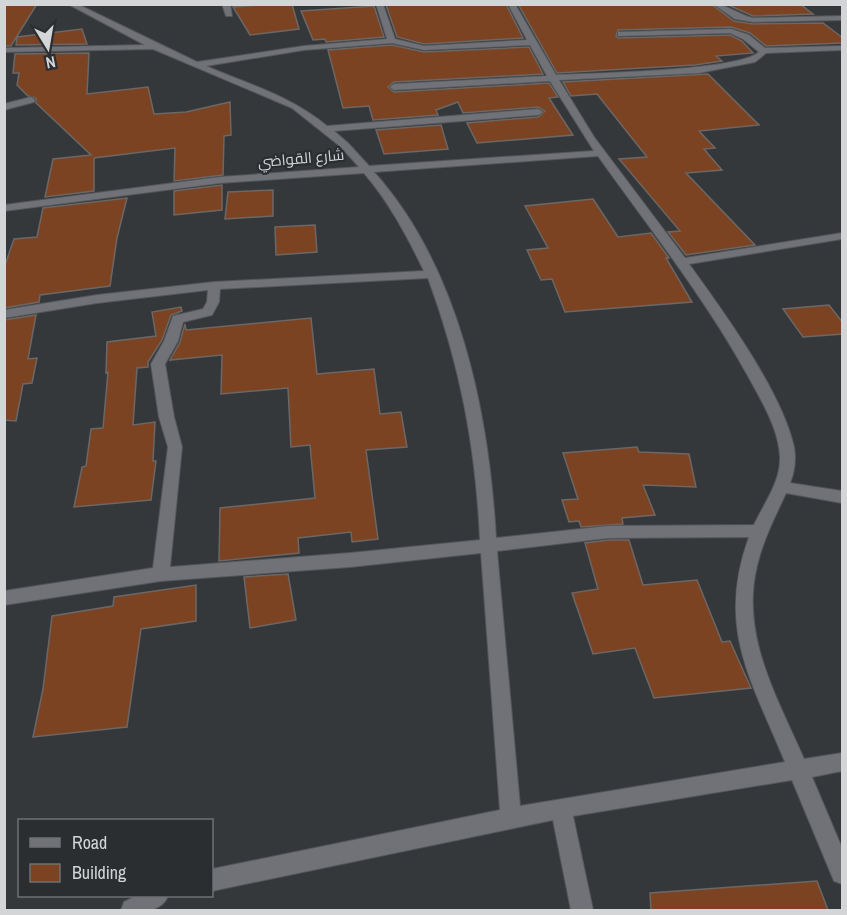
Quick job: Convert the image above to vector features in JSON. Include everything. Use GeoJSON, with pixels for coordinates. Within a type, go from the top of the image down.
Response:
{"type":"FeatureCollection","features":[{"type":"Feature","properties":{"kind":"street"},"geometry":{"type":"LineString","coordinates":[[71,4],[153,47],[287,102],[327,129],[368,168],[407,226],[432,274],[459,347],[474,409],[485,487],[511,819]]}},
{"type":"Feature","properties":{"kind":"street"},"geometry":{"type":"LineString","coordinates":[[226,4],[229,14]]}},
{"type":"Feature","properties":{"kind":"street"},"geometry":{"type":"LineString","coordinates":[[379,4],[392,41]]}},
{"type":"Feature","properties":{"kind":"street"},"geometry":{"type":"LineString","coordinates":[[511,4],[601,153],[682,262],[729,331],[778,421],[787,448],[787,468],[782,487],[760,531],[746,574],[742,601],[744,633],[753,662],[843,873]]}},
{"type":"Feature","properties":{"kind":"street"},"geometry":{"type":"LineString","coordinates":[[716,4],[738,17],[753,20],[843,18]]}},
{"type":"Feature","properties":{"kind":"street"},"geometry":{"type":"LineString","coordinates":[[621,34],[732,31],[746,37],[763,51],[843,48]]}},
{"type":"Feature","properties":{"kind":"street"},"geometry":{"type":"LineString","coordinates":[[196,64],[292,49],[392,41],[424,48],[532,42]]}},
{"type":"Feature","properties":{"kind":"street"},"geometry":{"type":"LineString","coordinates":[[4,50],[64,51],[153,47]]}},
{"type":"Feature","properties":{"kind":"street"},"geometry":{"type":"LineString","coordinates":[[394,87],[716,68],[752,60],[761,55],[763,51]]}},
{"type":"Feature","properties":{"kind":"street"},"geometry":{"type":"LineString","coordinates":[[4,107],[31,100]]}},
{"type":"Feature","properties":{"kind":"street"},"geometry":{"type":"LineString","coordinates":[[327,129],[538,112]]}},
{"type":"Feature","properties":{"kind":"street","name":"شارع القواضي"},"geometry":{"type":"LineString","coordinates":[[4,208],[220,180],[601,153]]}},
{"type":"Feature","properties":{"kind":"street"},"geometry":{"type":"LineString","coordinates":[[682,262],[843,236]]}},
{"type":"Feature","properties":{"kind":"street"},"geometry":{"type":"LineString","coordinates":[[4,314],[138,294],[214,286],[432,274]]}},
{"type":"Feature","properties":{"kind":"street"},"geometry":{"type":"LineString","coordinates":[[161,574],[175,447],[167,429],[167,414],[158,364],[171,341],[177,319],[208,312],[213,302],[214,286]]}},
{"type":"Feature","properties":{"kind":"street"},"geometry":{"type":"LineString","coordinates":[[782,487],[843,496]]}},
{"type":"Feature","properties":{"kind":"street"},"geometry":{"type":"LineString","coordinates":[[4,598],[161,574],[488,546],[608,532],[760,531]]}},
{"type":"Feature","properties":{"kind":"street"},"geometry":{"type":"LineString","coordinates":[[213,880],[561,808],[843,762]]}},
{"type":"Feature","properties":{"kind":"street"},"geometry":{"type":"LineString","coordinates":[[561,808],[582,910]]}},
{"type":"Feature","properties":{"kind":"street"},"geometry":{"type":"LineString","coordinates":[[132,910],[156,897]]}},
{"type":"Feature","properties":{"kind":"building"},"geometry":{"type":"Polygon","coordinates":[[[4,4],[37,4],[11,46],[4,46],[4,4]]]}},
{"type":"Feature","properties":{"kind":"building"},"geometry":{"type":"Polygon","coordinates":[[[292,4],[299,29],[250,35],[233,7],[292,4]]]}},
{"type":"Feature","properties":{"kind":"building"},"geometry":{"type":"Polygon","coordinates":[[[506,4],[523,38],[424,44],[397,37],[386,5],[506,4]]]}},
{"type":"Feature","properties":{"kind":"building"},"geometry":{"type":"Polygon","coordinates":[[[518,4],[711,4],[734,21],[753,24],[823,23],[843,38],[843,43],[766,46],[750,33],[731,27],[618,30],[616,36],[618,38],[730,35],[742,41],[753,53],[716,56],[722,61],[695,65],[557,73],[518,4]]]}},
{"type":"Feature","properties":{"kind":"building"},"geometry":{"type":"Polygon","coordinates":[[[726,4],[800,4],[813,14],[753,16],[726,4]]]}},
{"type":"Feature","properties":{"kind":"building"},"geometry":{"type":"Polygon","coordinates":[[[374,6],[384,37],[326,42],[325,39],[313,40],[301,11],[374,6]]]}},
{"type":"Feature","properties":{"kind":"building"},"geometry":{"type":"Polygon","coordinates":[[[82,29],[87,44],[16,45],[17,37],[82,29]]]}},
{"type":"Feature","properties":{"kind":"building"},"geometry":{"type":"Polygon","coordinates":[[[392,45],[424,52],[529,47],[543,74],[394,82],[388,87],[394,92],[549,83],[558,97],[549,98],[573,135],[477,143],[467,123],[538,117],[545,111],[538,107],[463,113],[458,102],[436,110],[438,115],[373,120],[369,106],[343,108],[328,50],[392,45]]]}},
{"type":"Feature","properties":{"kind":"building"},"geometry":{"type":"Polygon","coordinates":[[[89,53],[87,94],[148,87],[154,114],[186,112],[230,102],[231,135],[224,136],[223,175],[174,181],[175,148],[94,158],[94,191],[45,197],[53,159],[91,155],[36,103],[36,98],[28,96],[17,85],[19,73],[13,73],[15,54],[89,53]]]}},
{"type":"Feature","properties":{"kind":"building"},"geometry":{"type":"Polygon","coordinates":[[[708,74],[759,125],[699,131],[715,148],[704,149],[722,170],[686,173],[755,245],[686,255],[668,232],[680,231],[619,159],[647,157],[597,94],[571,96],[563,82],[708,74]]]}},
{"type":"Feature","properties":{"kind":"building"},"geometry":{"type":"Polygon","coordinates":[[[441,125],[448,149],[384,154],[376,130],[441,125]]]}},
{"type":"Feature","properties":{"kind":"building"},"geometry":{"type":"Polygon","coordinates":[[[222,185],[222,210],[174,215],[174,191],[222,185]]]}},
{"type":"Feature","properties":{"kind":"building"},"geometry":{"type":"Polygon","coordinates":[[[273,190],[273,216],[225,219],[228,192],[273,190]]]}},
{"type":"Feature","properties":{"kind":"building"},"geometry":{"type":"Polygon","coordinates":[[[127,198],[117,238],[110,286],[40,295],[39,302],[4,308],[4,268],[14,239],[37,237],[43,208],[127,198]]]}},
{"type":"Feature","properties":{"kind":"building"},"geometry":{"type":"Polygon","coordinates":[[[593,199],[618,237],[651,233],[669,258],[666,258],[692,302],[565,312],[552,279],[541,280],[527,250],[548,248],[525,206],[593,199]]]}},
{"type":"Feature","properties":{"kind":"building"},"geometry":{"type":"Polygon","coordinates":[[[315,225],[317,252],[276,255],[275,227],[315,225]]]}},
{"type":"Feature","properties":{"kind":"building"},"geometry":{"type":"Polygon","coordinates":[[[829,305],[843,323],[843,334],[803,337],[783,309],[829,305]]]}},
{"type":"Feature","properties":{"kind":"building"},"geometry":{"type":"Polygon","coordinates":[[[181,307],[182,311],[171,315],[162,340],[148,362],[148,367],[137,368],[133,425],[155,422],[153,461],[156,461],[151,500],[74,507],[82,467],[86,466],[91,429],[103,428],[108,372],[106,373],[107,342],[156,336],[152,312],[181,307]]]}},
{"type":"Feature","properties":{"kind":"building"},"geometry":{"type":"Polygon","coordinates":[[[36,315],[28,359],[37,358],[32,383],[23,384],[16,421],[4,420],[4,320],[36,315]]]}},
{"type":"Feature","properties":{"kind":"building"},"geometry":{"type":"Polygon","coordinates":[[[311,318],[317,374],[374,369],[380,414],[401,412],[407,447],[366,450],[378,539],[352,542],[351,532],[298,538],[299,553],[219,561],[220,508],[315,498],[310,445],[291,447],[288,388],[221,394],[222,355],[170,360],[180,342],[185,324],[186,330],[311,318]]]}},
{"type":"Feature","properties":{"kind":"building"},"geometry":{"type":"Polygon","coordinates":[[[637,447],[639,452],[689,454],[696,487],[643,485],[655,515],[622,518],[623,524],[581,527],[579,521],[569,522],[562,500],[578,499],[563,453],[637,447]]]}},
{"type":"Feature","properties":{"kind":"building"},"geometry":{"type":"Polygon","coordinates":[[[629,540],[643,585],[697,580],[722,642],[730,641],[751,688],[654,698],[635,648],[593,654],[572,593],[598,589],[585,543],[629,540]]]}},
{"type":"Feature","properties":{"kind":"building"},"geometry":{"type":"Polygon","coordinates":[[[288,574],[296,620],[250,628],[244,577],[288,574]]]}},
{"type":"Feature","properties":{"kind":"building"},"geometry":{"type":"Polygon","coordinates":[[[196,585],[196,621],[141,629],[127,727],[33,737],[43,689],[52,616],[113,606],[114,597],[196,585]]]}},
{"type":"Feature","properties":{"kind":"building"},"geometry":{"type":"Polygon","coordinates":[[[817,881],[828,910],[651,910],[650,893],[817,881]]]}}]}
